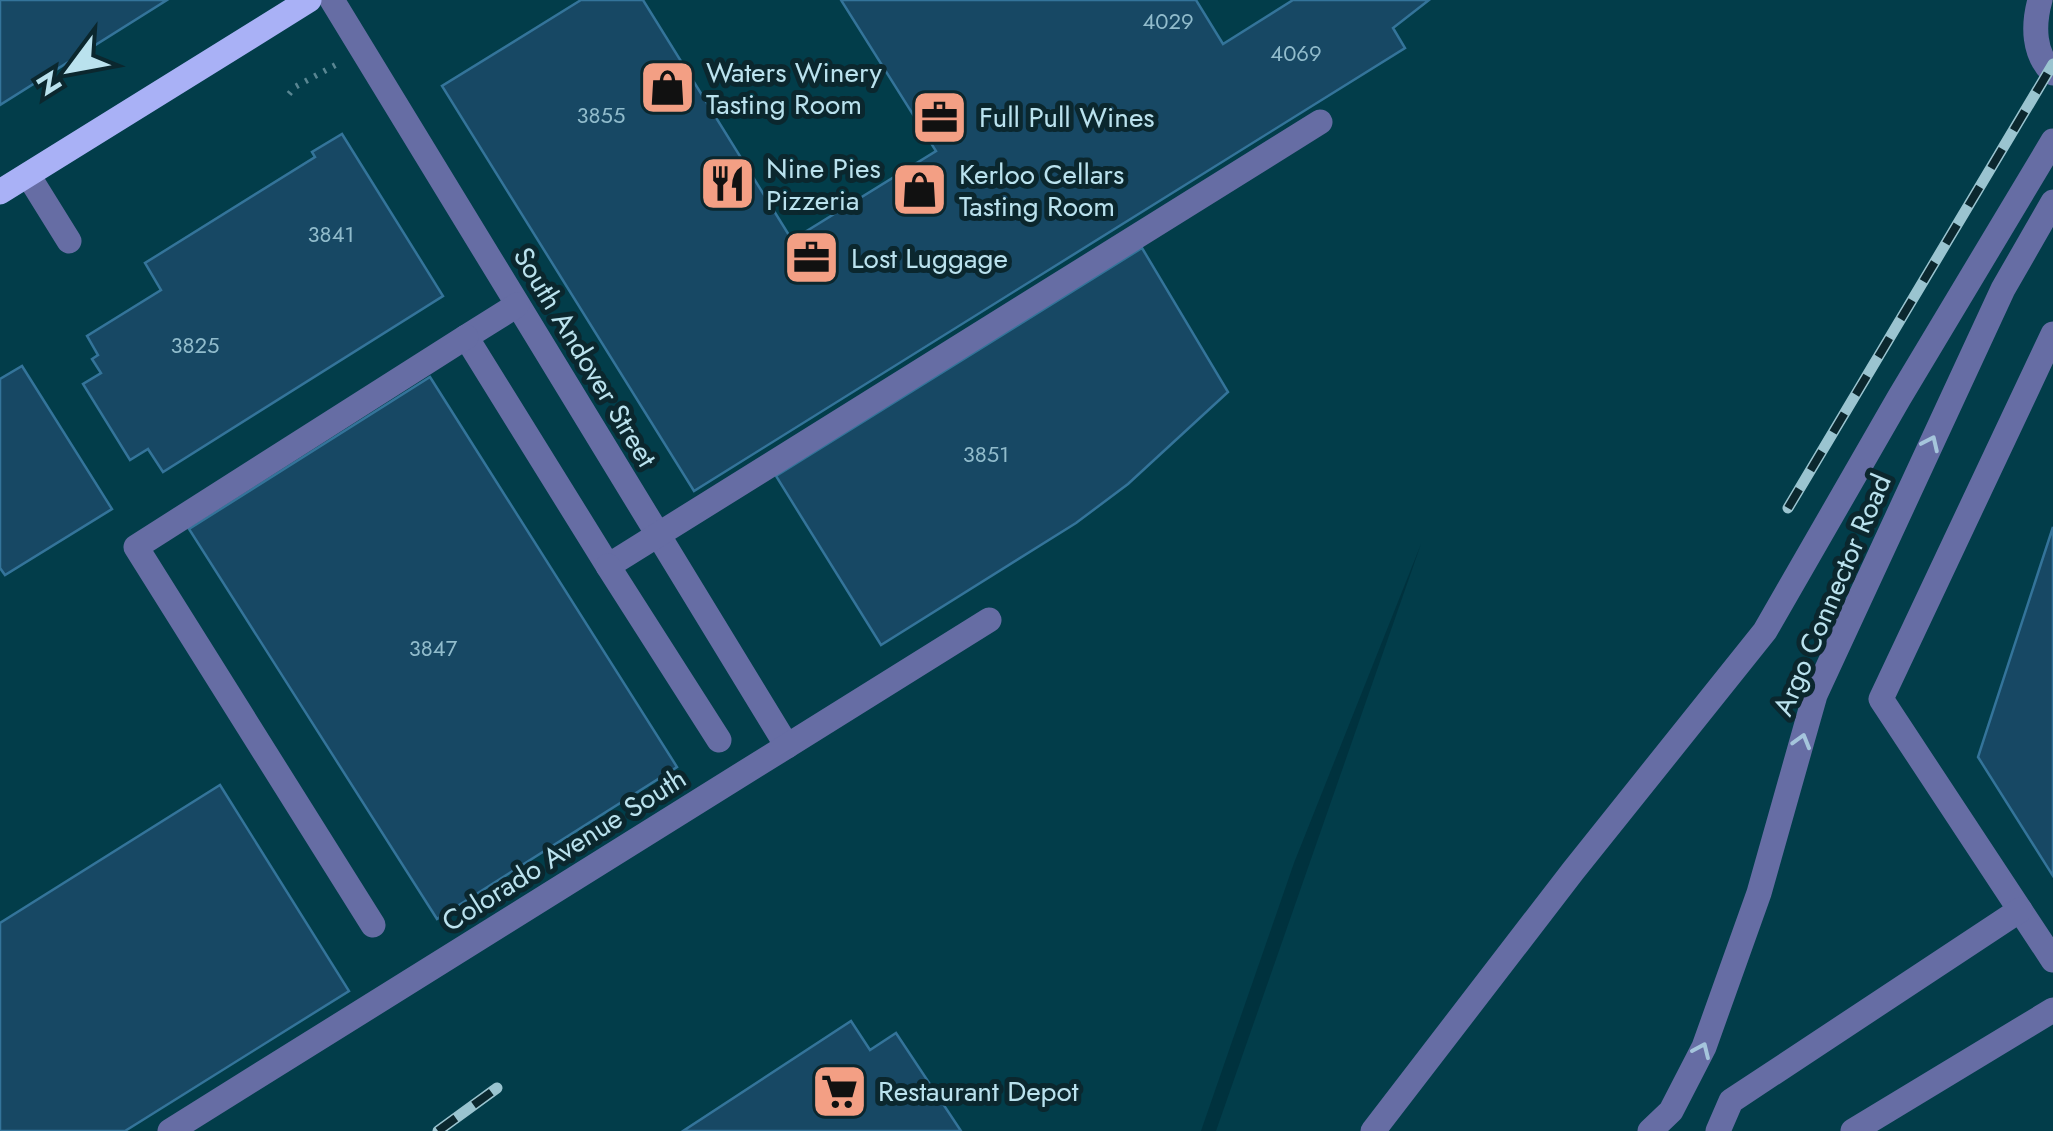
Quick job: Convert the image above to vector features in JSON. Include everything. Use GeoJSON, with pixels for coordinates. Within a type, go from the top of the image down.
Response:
{"type":"FeatureCollection","features":[{"type":"Feature","properties":{"kind":"main road"},"geometry":{"type":"LineString","coordinates":[[0,192],[309,0]]}},
{"type":"Feature","properties":{"kind":"street","name":"South Andover Street"},"geometry":{"type":"LineString","coordinates":[[332,0],[787,746]]}},
{"type":"Feature","properties":{"kind":"street"},"geometry":{"type":"LineString","coordinates":[[2040,0],[2034,20],[2040,57],[2053,73]]}},
{"type":"Feature","properties":{"kind":"street"},"geometry":{"type":"LineString","coordinates":[[608,566],[1320,122]]}},
{"type":"Feature","properties":{"kind":"street"},"geometry":{"type":"LineString","coordinates":[[1373,1131],[1573,870],[1765,630],[2053,141]]}},
{"type":"Feature","properties":{"kind":"street"},"geometry":{"type":"LineString","coordinates":[[28,175],[69,241]]}},
{"type":"Feature","properties":{"kind":"street","name":"Argo Connector Road"},"geometry":{"type":"LineString","coordinates":[[1650,1131],[1671,1112],[1704,1047],[1759,893],[1814,695],[2003,289],[2053,202]]}},
{"type":"Feature","properties":{"kind":"street"},"geometry":{"type":"LineString","coordinates":[[372,925],[136,547],[518,305]]}},
{"type":"Feature","properties":{"kind":"street"},"geometry":{"type":"LineString","coordinates":[[2053,334],[1881,699],[2053,960]]}},
{"type":"Feature","properties":{"kind":"street"},"geometry":{"type":"LineString","coordinates":[[466,338],[720,740]]}},
{"type":"Feature","properties":{"kind":"street","name":"Colorado Avenue South"},"geometry":{"type":"LineString","coordinates":[[170,1131],[989,620]]}},
{"type":"Feature","properties":{"kind":"street"},"geometry":{"type":"LineString","coordinates":[[1718,1131],[1732,1101],[2020,910]]}},
{"type":"Feature","properties":{"kind":"street"},"geometry":{"type":"LineString","coordinates":[[1853,1131],[2053,1010]]}},
{"type":"Feature","properties":{"kind":"path"},"geometry":{"type":"LineString","coordinates":[[289,94],[344,60]]}},
{"type":"Feature","properties":{"kind":"shaded area"},"geometry":{"type":"Polygon","coordinates":[[[0,0],[2053,0],[2053,1131],[1216,1131],[1421,544],[1294,863],[1201,1131],[0,1131],[0,0]]]}},
{"type":"Feature","properties":{"kind":"building"},"geometry":{"type":"Polygon","coordinates":[[[0,0],[167,0],[0,105],[0,0]]]}},
{"type":"Feature","properties":{"kind":"building"},"geometry":{"type":"Polygon","coordinates":[[[581,0],[643,0],[792,240],[936,151],[841,0],[1196,0],[1223,44],[1293,0],[1429,0],[1393,28],[1405,48],[694,491],[442,86],[581,0]]]}},
{"type":"Feature","properties":{"kind":"building"},"geometry":{"type":"Polygon","coordinates":[[[342,134],[443,296],[163,472],[148,449],[130,460],[83,384],[101,373],[92,359],[98,355],[87,336],[161,290],[145,263],[315,157],[312,152],[342,134]]]}},
{"type":"Feature","properties":{"kind":"building"},"geometry":{"type":"Polygon","coordinates":[[[1142,248],[1228,392],[1128,484],[1076,523],[881,645],[776,476],[1142,248]]]}},
{"type":"Feature","properties":{"kind":"building"},"geometry":{"type":"Polygon","coordinates":[[[22,366],[112,509],[5,575],[0,568],[0,379],[22,366]]]}},
{"type":"Feature","properties":{"kind":"building"},"geometry":{"type":"Polygon","coordinates":[[[430,377],[677,767],[437,919],[189,529],[430,377]]]}},
{"type":"Feature","properties":{"kind":"building"},"geometry":{"type":"Polygon","coordinates":[[[2053,527],[2053,876],[1978,757],[2053,527]]]}},
{"type":"Feature","properties":{"kind":"building"},"geometry":{"type":"Polygon","coordinates":[[[220,785],[349,991],[125,1131],[0,1131],[0,923],[220,785]]]}},
{"type":"Feature","properties":{"kind":"building","name":"Restaurant Depot"},"geometry":{"type":"Polygon","coordinates":[[[851,1021],[870,1050],[896,1033],[961,1131],[683,1131],[851,1021]]]}},
{"type":"Feature","properties":{"kind":"railway"},"geometry":{"type":"LineString","coordinates":[[1788,508],[2053,64]]}},
{"type":"Feature","properties":{"kind":"railway"},"geometry":{"type":"LineString","coordinates":[[438,1131],[497,1088]]}},
{"type":"Feature","properties":{"kind":"place","name":"Waters Winery Tasting Room"},"geometry":{"type":"Point","coordinates":[667,88]}},
{"type":"Feature","properties":{"kind":"place","name":"Full Pull Wines"},"geometry":{"type":"Point","coordinates":[940,117]}},
{"type":"Feature","properties":{"kind":"place","name":"Nine Pies Pizzeria"},"geometry":{"type":"Point","coordinates":[727,184]}},
{"type":"Feature","properties":{"kind":"place","name":"Kerloo Cellars Tasting Room"},"geometry":{"type":"Point","coordinates":[920,190]}},
{"type":"Feature","properties":{"kind":"place","name":"Lost Luggage"},"geometry":{"type":"Point","coordinates":[812,258]}},
{"type":"Feature","properties":{"kind":"place","name":"Restaurant Depot"},"geometry":{"type":"Point","coordinates":[839,1091]}}]}
